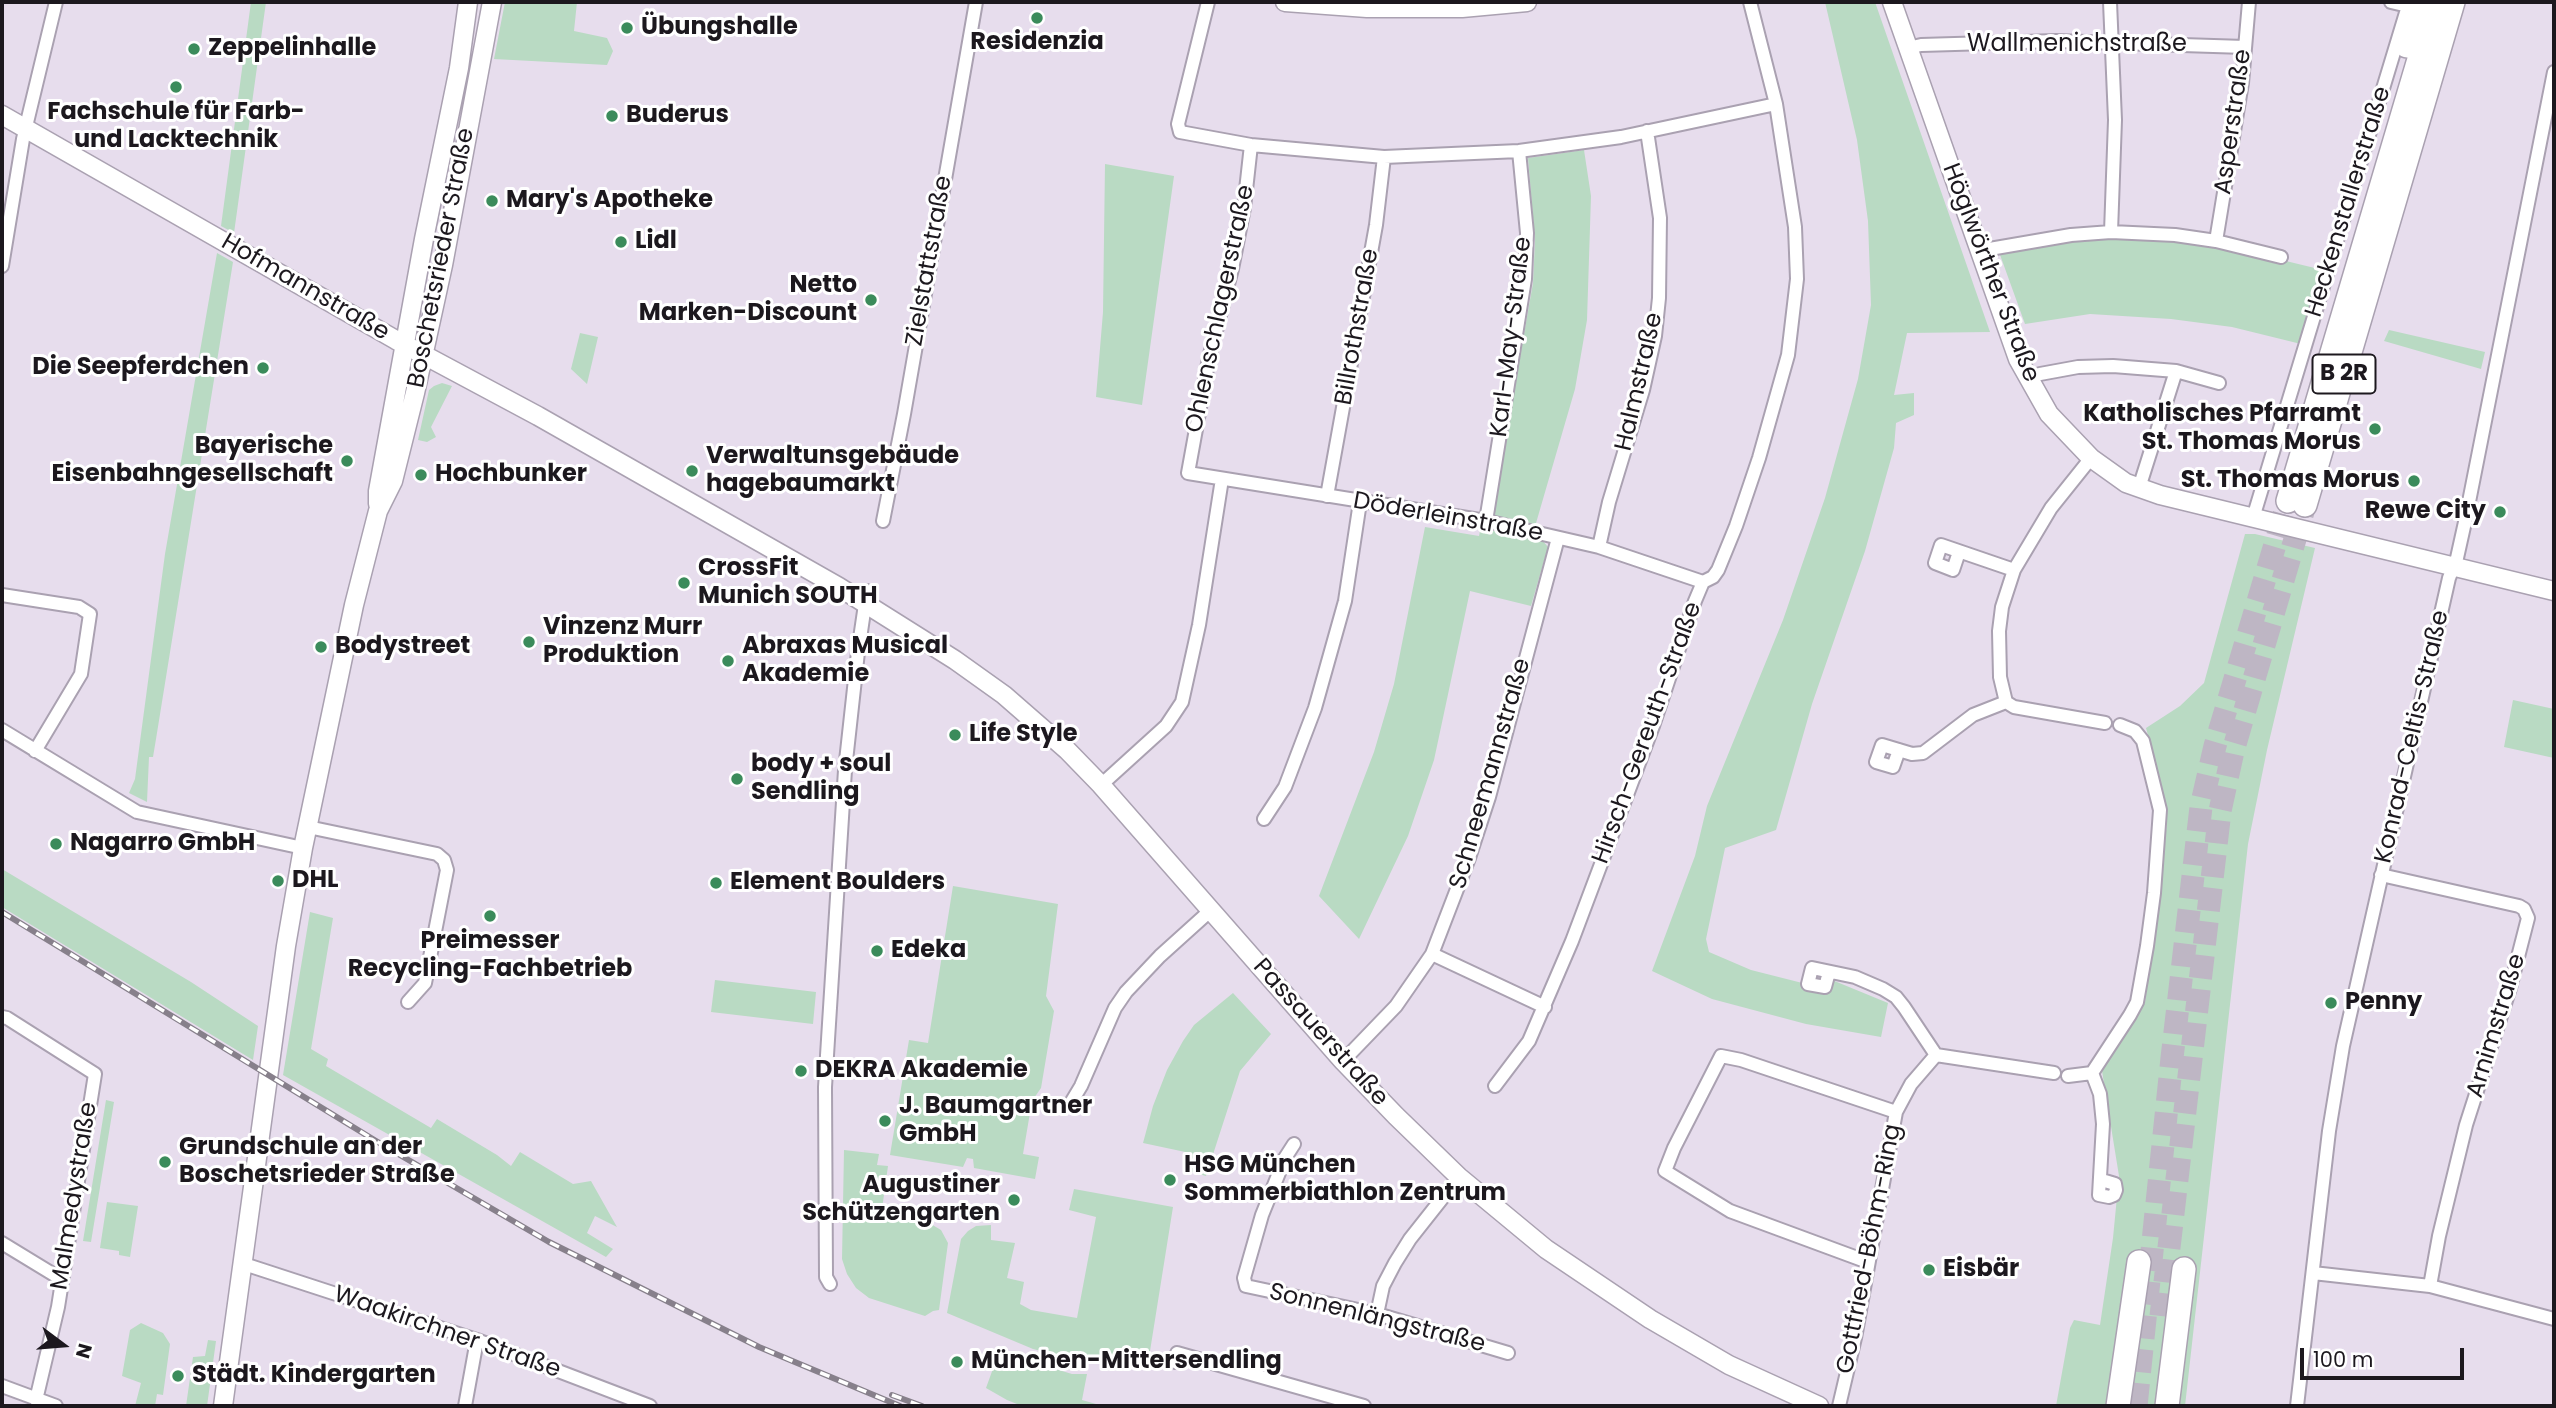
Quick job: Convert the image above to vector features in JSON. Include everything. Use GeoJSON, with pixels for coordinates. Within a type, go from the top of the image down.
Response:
{"type":"FeatureCollection","features":[{"type":"Feature","properties":{"kind":"highway","name":"B 2R"},"geometry":{"type":"LineString","coordinates":[[2394,145],[2436,2]]}},
{"type":"Feature","properties":{"kind":"highway","name":"B 2R"},"geometry":{"type":"LineString","coordinates":[[2383,243],[2453,2]]}},
{"type":"Feature","properties":{"kind":"highway"},"geometry":{"type":"LineString","coordinates":[[2383,243],[2425,140],[2469,2]]}},
{"type":"Feature","properties":{"kind":"highway"},"geometry":{"type":"LineString","coordinates":[[2394,145],[2395,112],[2413,4]]}},
{"type":"Feature","properties":{"kind":"highway","name":"Heckenstallerstraße"},"geometry":{"type":"LineString","coordinates":[[2383,243],[2296,503],[2394,145]]}},
{"type":"Feature","properties":{"kind":"highway"},"geometry":{"type":"LineString","coordinates":[[2118,1406],[2139,1262]]}},
{"type":"Feature","properties":{"kind":"highway"},"geometry":{"type":"LineString","coordinates":[[2167,1406],[2184,1269]]}},
{"type":"Feature","properties":{"kind":"street"},"geometry":{"type":"LineString","coordinates":[[2,266],[26,129],[56,2]]}},
{"type":"Feature","properties":{"kind":"street","name":"Boschetsrieder Straße"},"geometry":{"type":"LineString","coordinates":[[378,511],[378,491],[424,239],[459,68],[468,2]]}},
{"type":"Feature","properties":{"kind":"street","name":"Boschetsrieder Straße"},"geometry":{"type":"LineString","coordinates":[[223,1406],[286,946],[307,827],[354,605],[378,511],[393,481],[423,355],[492,2]]}},
{"type":"Feature","properties":{"kind":"street","name":"Zielstattstraße"},"geometry":{"type":"LineString","coordinates":[[883,521],[975,2]]}},
{"type":"Feature","properties":{"kind":"street"},"geometry":{"type":"LineString","coordinates":[[1208,2],[1178,124],[1180,131],[1251,145],[1384,157],[1520,151],[1647,131],[1776,104]]}},
{"type":"Feature","properties":{"kind":"street"},"geometry":{"type":"LineString","coordinates":[[1285,2],[1367,8],[1462,8],[1527,2]]}},
{"type":"Feature","properties":{"kind":"street","name":"Hirsch-Gereuth-Straße"},"geometry":{"type":"LineString","coordinates":[[1495,1086],[1529,1041],[1545,1007],[1653,726],[1703,582],[1713,577],[1718,570],[1741,513],[1784,369],[1794,317],[1797,279],[1795,227],[1776,104],[1750,2]]}},
{"type":"Feature","properties":{"kind":"street","name":"Höglwörther Straße"},"geometry":{"type":"LineString","coordinates":[[1892,2],[2018,359],[2059,426],[2091,458],[2139,488],[2253,519],[2554,591]]}},
{"type":"Feature","properties":{"kind":"street"},"geometry":{"type":"LineString","coordinates":[[2110,2],[2115,120],[2111,232]]}},
{"type":"Feature","properties":{"kind":"street","name":"Asperstraße"},"geometry":{"type":"LineString","coordinates":[[2216,242],[2233,144],[2249,2]]}},
{"type":"Feature","properties":{"kind":"street"},"geometry":{"type":"LineString","coordinates":[[2391,2],[2413,4]]}},
{"type":"Feature","properties":{"kind":"street","name":"Heckenstallerstraße"},"geometry":{"type":"LineString","coordinates":[[2253,519],[2413,4]]}},
{"type":"Feature","properties":{"kind":"street","name":"Wallmenichstraße"},"geometry":{"type":"LineString","coordinates":[[1908,48],[1921,45],[2112,41],[2245,47]]}},
{"type":"Feature","properties":{"kind":"street","name":"Konrad-Celtis-Straße"},"geometry":{"type":"LineString","coordinates":[[2297,1406],[2332,1110],[2381,875],[2465,522],[2554,72]]}},
{"type":"Feature","properties":{"kind":"street","name":"Hofmannstraße"},"geometry":{"type":"LineString","coordinates":[[2,115],[423,355],[867,597]]}},
{"type":"Feature","properties":{"kind":"street","name":"Halmstraße"},"geometry":{"type":"LineString","coordinates":[[1599,547],[1643,390],[1655,335],[1661,258],[1660,218],[1647,131]]}},
{"type":"Feature","properties":{"kind":"street","name":"Ohlenschlagerstraße"},"geometry":{"type":"LineString","coordinates":[[1188,473],[1209,358],[1232,269],[1244,208],[1251,145]]}},
{"type":"Feature","properties":{"kind":"street","name":"Karl-May-Straße"},"geometry":{"type":"LineString","coordinates":[[1486,522],[1525,279],[1526,214],[1520,151]]}},
{"type":"Feature","properties":{"kind":"street","name":"Billrothstraße"},"geometry":{"type":"LineString","coordinates":[[1327,496],[1376,225],[1384,157]]}},
{"type":"Feature","properties":{"kind":"street"},"geometry":{"type":"LineString","coordinates":[[1978,251],[2071,234],[2111,232],[2175,235],[2281,257]]}},
{"type":"Feature","properties":{"kind":"street"},"geometry":{"type":"LineString","coordinates":[[2028,379],[2039,374],[2078,367],[2113,366],[2176,371],[2218,383]]}},
{"type":"Feature","properties":{"kind":"street"},"geometry":{"type":"LineString","coordinates":[[2139,488],[2176,371]]}},
{"type":"Feature","properties":{"kind":"street"},"geometry":{"type":"LineString","coordinates":[[2091,458],[2051,508],[2014,569],[2002,607],[2000,677],[2006,702],[2014,707],[2105,723]]}},
{"type":"Feature","properties":{"kind":"street","name":"Döderleinstraße"},"geometry":{"type":"LineString","coordinates":[[1188,473],[1486,522],[1599,547],[1703,582]]}},
{"type":"Feature","properties":{"kind":"street"},"geometry":{"type":"LineString","coordinates":[[1101,785],[1166,726],[1182,702],[1199,625],[1222,479]]}},
{"type":"Feature","properties":{"kind":"street"},"geometry":{"type":"LineString","coordinates":[[1264,819],[1285,788],[1318,698],[1345,601],[1360,502]]}},
{"type":"Feature","properties":{"kind":"street","name":"Schneemannstraße"},"geometry":{"type":"LineString","coordinates":[[1343,1061],[1396,1006],[1432,954],[1489,797],[1558,538]]}},
{"type":"Feature","properties":{"kind":"street"},"geometry":{"type":"LineString","coordinates":[[1959,552],[2014,569]]}},
{"type":"Feature","properties":{"kind":"street"},"geometry":{"type":"LineString","coordinates":[[2,594],[79,607],[90,614],[81,674],[34,751]]}},
{"type":"Feature","properties":{"kind":"street"},"geometry":{"type":"LineString","coordinates":[[830,1284],[826,1277],[825,1087],[843,793],[858,652],[867,597]]}},
{"type":"Feature","properties":{"kind":"street","name":"Passauerstraße"},"geometry":{"type":"LineString","coordinates":[[867,597],[1004,695],[1058,741],[1101,785],[1343,1061],[1459,1177],[1546,1249],[1650,1318],[1729,1365],[1819,1406]]}},
{"type":"Feature","properties":{"kind":"street"},"geometry":{"type":"LineString","coordinates":[[1899,750],[1912,754],[1923,753],[1973,715],[2006,702]]}},
{"type":"Feature","properties":{"kind":"street"},"geometry":{"type":"LineString","coordinates":[[2092,1073],[2137,1002],[2154,893],[2161,825],[2160,804],[2143,741],[2135,731],[2120,725]]}},
{"type":"Feature","properties":{"kind":"street"},"geometry":{"type":"LineString","coordinates":[[2,730],[144,815],[303,848]]}},
{"type":"Feature","properties":{"kind":"street"},"geometry":{"type":"LineString","coordinates":[[307,827],[437,854],[444,860],[447,870],[425,983],[408,1002]]}},
{"type":"Feature","properties":{"kind":"street","name":"Arnimstraße"},"geometry":{"type":"LineString","coordinates":[[2381,875],[2519,906],[2524,909],[2528,918],[2510,988],[2466,1125],[2439,1236],[2430,1286]]}},
{"type":"Feature","properties":{"kind":"street"},"geometry":{"type":"LineString","coordinates":[[1072,1101],[1115,1008],[1126,992],[1160,956],[1211,910]]}},
{"type":"Feature","properties":{"kind":"street"},"geometry":{"type":"LineString","coordinates":[[1432,954],[1545,1007]]}},
{"type":"Feature","properties":{"kind":"street"},"geometry":{"type":"LineString","coordinates":[[1829,972],[1855,977],[1896,998],[1936,1055],[2061,1074],[2092,1073]]}},
{"type":"Feature","properties":{"kind":"street","name":"Malmedystraße"},"geometry":{"type":"LineString","coordinates":[[2,1017],[95,1074],[51,1340],[36,1399]]}},
{"type":"Feature","properties":{"kind":"street","name":"Gottfried-Böhm-Ring"},"geometry":{"type":"LineString","coordinates":[[1839,1406],[1855,1338],[1896,1112],[1911,1084],[1936,1055]]}},
{"type":"Feature","properties":{"kind":"street"},"geometry":{"type":"LineString","coordinates":[[1868,1262],[1730,1211],[1665,1171],[1721,1056],[1741,1060],[1896,1112]]}},
{"type":"Feature","properties":{"kind":"street"},"geometry":{"type":"LineString","coordinates":[[2092,1073],[2100,1094],[2103,1124],[2100,1183]]}},
{"type":"Feature","properties":{"kind":"street","name":"Sonnenlängstraße"},"geometry":{"type":"LineString","coordinates":[[1294,1144],[1285,1158],[1262,1215],[1244,1278],[1246,1286],[1377,1314],[1508,1353]]}},
{"type":"Feature","properties":{"kind":"street"},"geometry":{"type":"LineString","coordinates":[[1377,1314],[1383,1286],[1395,1263],[1410,1239],[1459,1177]]}},
{"type":"Feature","properties":{"kind":"street"},"geometry":{"type":"LineString","coordinates":[[2,1243],[61,1279]]}},
{"type":"Feature","properties":{"kind":"street","name":"Waakirchner Straße"},"geometry":{"type":"LineString","coordinates":[[241,1263],[477,1340],[650,1406]]}},
{"type":"Feature","properties":{"kind":"street"},"geometry":{"type":"LineString","coordinates":[[2313,1273],[2430,1286],[2554,1319]]}},
{"type":"Feature","properties":{"kind":"street"},"geometry":{"type":"LineString","coordinates":[[465,1406],[477,1340]]}},
{"type":"Feature","properties":{"kind":"street"},"geometry":{"type":"LineString","coordinates":[[1175,1362],[1177,1353],[1364,1406]]}},
{"type":"Feature","properties":{"kind":"street"},"geometry":{"type":"LineString","coordinates":[[2,1385],[56,1406]]}},
{"type":"Feature","properties":{"kind":"green space"},"geometry":{"type":"Polygon","coordinates":[[[251,2],[266,2],[234,233],[221,226],[251,2]]]}},
{"type":"Feature","properties":{"kind":"green space"},"geometry":{"type":"Polygon","coordinates":[[[505,2],[577,2],[574,31],[607,38],[613,51],[607,65],[494,59],[505,2]]]}},
{"type":"Feature","properties":{"kind":"green space"},"geometry":{"type":"Polygon","coordinates":[[[1825,2],[1875,2],[1990,332],[1907,333],[1894,395],[1914,393],[1914,415],[1896,423],[1894,448],[1865,551],[1812,704],[1776,830],[1725,848],[1706,939],[1709,952],[1751,970],[1822,988],[1832,980],[1888,1003],[1881,1037],[1806,1024],[1712,999],[1652,971],[1695,856],[1707,806],[1783,620],[1825,498],[1858,379],[1871,305],[1868,221],[1857,140],[1825,2]]]}},
{"type":"Feature","properties":{"kind":"green space"},"geometry":{"type":"Polygon","coordinates":[[[1584,150],[1591,196],[1587,320],[1575,389],[1534,530],[1496,521],[1492,515],[1533,283],[1535,241],[1528,158],[1584,150]]]}},
{"type":"Feature","properties":{"kind":"green space"},"geometry":{"type":"Polygon","coordinates":[[[1105,164],[1174,176],[1142,405],[1096,397],[1103,312],[1105,164]]]}},
{"type":"Feature","properties":{"kind":"green space"},"geometry":{"type":"Polygon","coordinates":[[[2110,239],[2224,246],[2323,270],[2301,344],[2232,327],[2171,319],[2090,314],[2025,324],[1999,252],[2066,241],[2110,239]]]}},
{"type":"Feature","properties":{"kind":"green space"},"geometry":{"type":"Polygon","coordinates":[[[217,253],[233,262],[153,757],[149,757],[147,802],[129,793],[135,779],[165,554],[217,253]]]}},
{"type":"Feature","properties":{"kind":"green space"},"geometry":{"type":"Polygon","coordinates":[[[2389,330],[2485,352],[2481,369],[2384,341],[2389,330]]]}},
{"type":"Feature","properties":{"kind":"green space"},"geometry":{"type":"Polygon","coordinates":[[[580,333],[598,337],[587,384],[571,369],[580,333]]]}},
{"type":"Feature","properties":{"kind":"green space"},"geometry":{"type":"Polygon","coordinates":[[[442,383],[452,386],[431,427],[436,437],[427,442],[418,440],[429,390],[442,383]]]}},
{"type":"Feature","properties":{"kind":"green space"},"geometry":{"type":"Polygon","coordinates":[[[1481,526],[1542,540],[1548,547],[1531,606],[1470,591],[1434,760],[1408,836],[1359,939],[1319,896],[1374,752],[1394,684],[1425,527],[1479,536],[1481,526]]]}},
{"type":"Feature","properties":{"kind":"green space"},"geometry":{"type":"Polygon","coordinates":[[[2245,534],[2315,548],[2267,750],[2248,844],[2185,1406],[2056,1406],[2070,1328],[2074,1320],[2100,1325],[2113,1238],[2119,1176],[2102,1071],[2145,1002],[2167,823],[2164,796],[2146,728],[2180,706],[2204,683],[2245,534]]]}},
{"type":"Feature","properties":{"kind":"green space"},"geometry":{"type":"Polygon","coordinates":[[[2513,700],[2554,709],[2554,758],[2504,747],[2513,700]]]}},
{"type":"Feature","properties":{"kind":"green space"},"geometry":{"type":"Polygon","coordinates":[[[2,869],[191,982],[258,1026],[253,1060],[2,907],[2,869]]]}},
{"type":"Feature","properties":{"kind":"green space"},"geometry":{"type":"Polygon","coordinates":[[[953,886],[1058,904],[1046,996],[1054,1011],[1041,1088],[1032,1101],[1023,1154],[1039,1157],[1035,1179],[974,1168],[973,1159],[967,1158],[963,1167],[890,1155],[909,1040],[928,1043],[953,886]]]}},
{"type":"Feature","properties":{"kind":"green space"},"geometry":{"type":"Polygon","coordinates":[[[310,912],[333,918],[311,1049],[328,1059],[326,1066],[431,1128],[437,1119],[511,1166],[520,1152],[573,1184],[591,1181],[617,1227],[595,1216],[587,1233],[613,1249],[606,1257],[283,1075],[310,912]]]}},
{"type":"Feature","properties":{"kind":"green space"},"geometry":{"type":"Polygon","coordinates":[[[715,980],[816,992],[813,1024],[711,1012],[715,980]]]}},
{"type":"Feature","properties":{"kind":"green space"},"geometry":{"type":"Polygon","coordinates":[[[1233,993],[1271,1034],[1240,1071],[1206,1176],[1189,1171],[1190,1153],[1143,1143],[1167,1070],[1183,1041],[1194,1025],[1233,993]]]}},
{"type":"Feature","properties":{"kind":"green space"},"geometry":{"type":"Polygon","coordinates":[[[106,1100],[114,1102],[91,1242],[83,1241],[106,1100]]]}},
{"type":"Feature","properties":{"kind":"green space"},"geometry":{"type":"Polygon","coordinates":[[[844,1150],[879,1154],[877,1165],[888,1166],[882,1209],[924,1220],[941,1230],[948,1243],[939,1310],[925,1316],[869,1298],[856,1288],[847,1274],[842,1259],[844,1150]]]}},
{"type":"Feature","properties":{"kind":"green space"},"geometry":{"type":"Polygon","coordinates":[[[1074,1189],[1173,1207],[1150,1351],[1124,1357],[1069,1358],[1033,1349],[947,1313],[961,1239],[976,1226],[991,1225],[991,1240],[1015,1243],[1007,1278],[1024,1282],[1020,1304],[1031,1310],[1077,1318],[1096,1217],[1069,1210],[1074,1189]]]}},
{"type":"Feature","properties":{"kind":"green space"},"geometry":{"type":"Polygon","coordinates":[[[107,1202],[138,1206],[130,1257],[119,1255],[119,1251],[100,1248],[107,1202]]]}},
{"type":"Feature","properties":{"kind":"green space"},"geometry":{"type":"Polygon","coordinates":[[[141,1323],[163,1333],[170,1344],[163,1395],[157,1394],[155,1406],[135,1406],[141,1383],[122,1376],[130,1330],[141,1323]]]}},
{"type":"Feature","properties":{"kind":"green space"},"geometry":{"type":"Polygon","coordinates":[[[208,1340],[216,1341],[207,1406],[186,1406],[193,1357],[205,1356],[208,1340]]]}},
{"type":"Feature","properties":{"kind":"green space"},"geometry":{"type":"Polygon","coordinates":[[[999,1352],[1072,1374],[1087,1374],[1082,1400],[1103,1406],[1022,1406],[1007,1400],[986,1388],[999,1352]]]}},
{"type":"Feature","properties":{"kind":"tunnel"},"geometry":{"type":"LineString","coordinates":[[2136,1406],[2201,807],[2215,746],[2288,501]]}},
{"type":"Feature","properties":{"kind":"tunnel"},"geometry":{"type":"LineString","coordinates":[[2161,1316],[2220,811],[2233,751],[2305,505]]}},
{"type":"Feature","properties":{"kind":"railway"},"geometry":{"type":"LineString","coordinates":[[2,912],[376,1141],[549,1242],[759,1347],[900,1406]]}},
{"type":"Feature","properties":{"kind":"railway"},"geometry":{"type":"LineString","coordinates":[[892,1395],[922,1406]]}},
{"type":"Feature","properties":{"kind":"place","name":"Residenzia"},"geometry":{"type":"Point","coordinates":[1037,18]}},
{"type":"Feature","properties":{"kind":"place","name":"Übungshalle"},"geometry":{"type":"Point","coordinates":[627,28]}},
{"type":"Feature","properties":{"kind":"place","name":"Zeppelinhalle"},"geometry":{"type":"Point","coordinates":[194,49]}},
{"type":"Feature","properties":{"kind":"place","name":"Fachschule für Farb- und Lacktechnik"},"geometry":{"type":"Point","coordinates":[176,87]}},
{"type":"Feature","properties":{"kind":"place","name":"Buderus"},"geometry":{"type":"Point","coordinates":[612,116]}},
{"type":"Feature","properties":{"kind":"place","name":"Mary's Apotheke"},"geometry":{"type":"Point","coordinates":[492,201]}},
{"type":"Feature","properties":{"kind":"place","name":"Lidl"},"geometry":{"type":"Point","coordinates":[621,242]}},
{"type":"Feature","properties":{"kind":"place","name":"Netto Marken-Discount"},"geometry":{"type":"Point","coordinates":[871,300]}},
{"type":"Feature","properties":{"kind":"place","name":"Die Seepferdchen"},"geometry":{"type":"Point","coordinates":[263,368]}},
{"type":"Feature","properties":{"kind":"place","name":"Katholisches Pfarramt St. Thomas Morus"},"geometry":{"type":"Point","coordinates":[2375,429]}},
{"type":"Feature","properties":{"kind":"place","name":"Bayerische Eisenbahngesellschaft"},"geometry":{"type":"Point","coordinates":[347,461]}},
{"type":"Feature","properties":{"kind":"place","name":"Verwaltunsgebäude hagebaumarkt"},"geometry":{"type":"Point","coordinates":[692,471]}},
{"type":"Feature","properties":{"kind":"place","name":"Hochbunker"},"geometry":{"type":"Point","coordinates":[421,475]}},
{"type":"Feature","properties":{"kind":"place","name":"St. Thomas Morus"},"geometry":{"type":"Point","coordinates":[2414,481]}},
{"type":"Feature","properties":{"kind":"place","name":"Rewe City"},"geometry":{"type":"Point","coordinates":[2500,512]}},
{"type":"Feature","properties":{"kind":"place","name":"CrossFit Munich SOUTH"},"geometry":{"type":"Point","coordinates":[684,583]}},
{"type":"Feature","properties":{"kind":"place","name":"Vinzenz Murr Produktion"},"geometry":{"type":"Point","coordinates":[529,642]}},
{"type":"Feature","properties":{"kind":"place","name":"Bodystreet"},"geometry":{"type":"Point","coordinates":[321,647]}},
{"type":"Feature","properties":{"kind":"place","name":"Abraxas Musical Akademie"},"geometry":{"type":"Point","coordinates":[728,661]}},
{"type":"Feature","properties":{"kind":"place","name":"Life Style"},"geometry":{"type":"Point","coordinates":[955,735]}},
{"type":"Feature","properties":{"kind":"place","name":"body + soul Sendling"},"geometry":{"type":"Point","coordinates":[737,779]}},
{"type":"Feature","properties":{"kind":"place","name":"Nagarro GmbH"},"geometry":{"type":"Point","coordinates":[56,844]}},
{"type":"Feature","properties":{"kind":"place","name":"DHL"},"geometry":{"type":"Point","coordinates":[278,881]}},
{"type":"Feature","properties":{"kind":"place","name":"Element Boulders"},"geometry":{"type":"Point","coordinates":[716,883]}},
{"type":"Feature","properties":{"kind":"place","name":"Preimesser Recycling-Fachbetrieb"},"geometry":{"type":"Point","coordinates":[490,916]}},
{"type":"Feature","properties":{"kind":"place","name":"Edeka"},"geometry":{"type":"Point","coordinates":[877,951]}},
{"type":"Feature","properties":{"kind":"place","name":"Penny"},"geometry":{"type":"Point","coordinates":[2331,1003]}},
{"type":"Feature","properties":{"kind":"place","name":"DEKRA Akademie"},"geometry":{"type":"Point","coordinates":[801,1071]}},
{"type":"Feature","properties":{"kind":"place","name":"J. Baumgartner GmbH"},"geometry":{"type":"Point","coordinates":[885,1121]}},
{"type":"Feature","properties":{"kind":"place","name":"Grundschule an der Boschetsrieder Straße"},"geometry":{"type":"Point","coordinates":[165,1162]}},
{"type":"Feature","properties":{"kind":"place","name":"HSG München Sommerbiathlon Zentrum"},"geometry":{"type":"Point","coordinates":[1170,1180]}},
{"type":"Feature","properties":{"kind":"place","name":"Augustiner Schützengarten"},"geometry":{"type":"Point","coordinates":[1014,1200]}},
{"type":"Feature","properties":{"kind":"place","name":"Eisbär"},"geometry":{"type":"Point","coordinates":[1929,1270]}},
{"type":"Feature","properties":{"kind":"place","name":"München-Mittersendling"},"geometry":{"type":"Point","coordinates":[957,1362]}},
{"type":"Feature","properties":{"kind":"place","name":"Städt. Kindergarten"},"geometry":{"type":"Point","coordinates":[178,1376]}}]}
